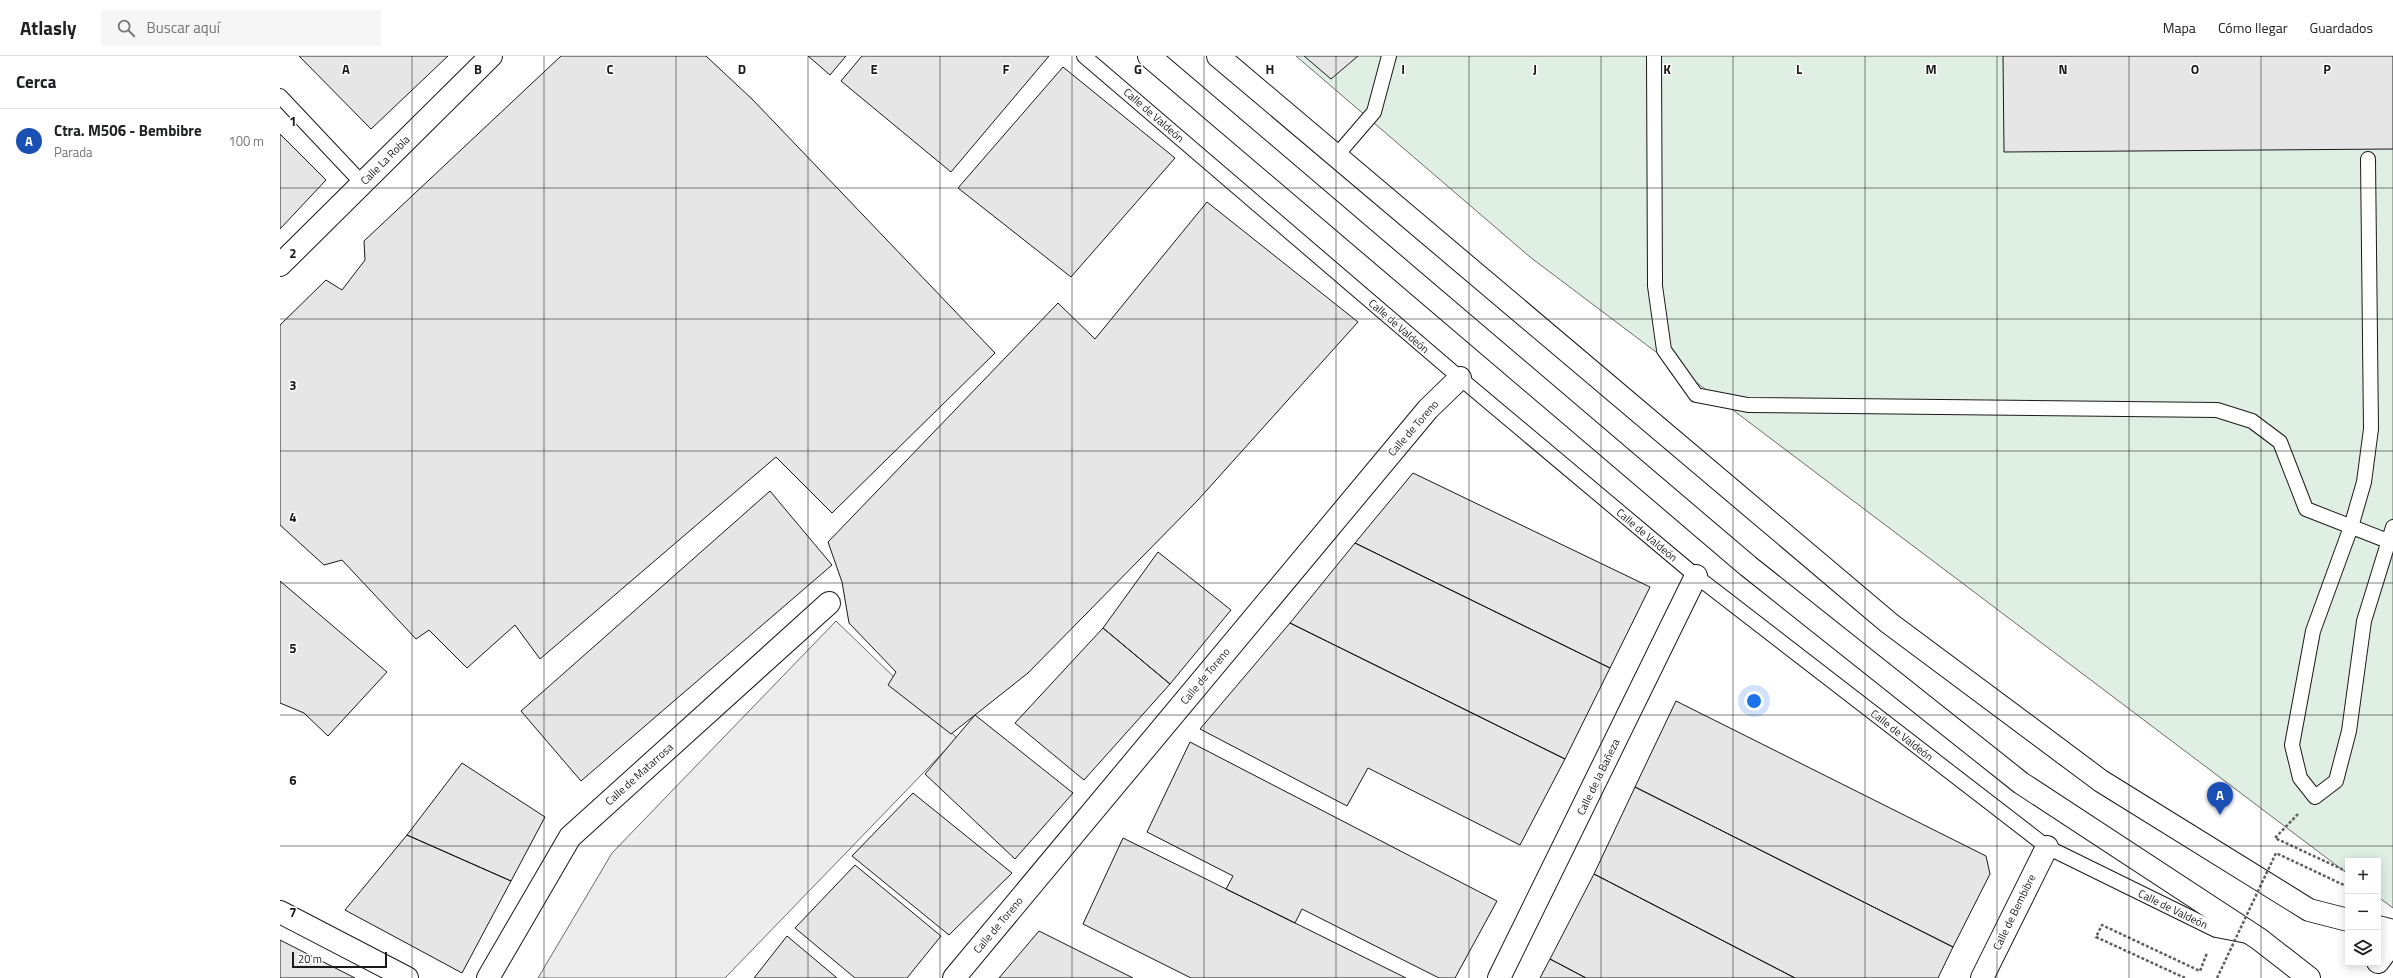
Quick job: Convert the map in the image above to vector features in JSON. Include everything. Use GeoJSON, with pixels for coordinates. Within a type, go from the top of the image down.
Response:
{"type":"FeatureCollection","features":[{"type":"Feature","properties":{"kind":"main road"},"geometry":{"type":"LineString","coordinates":[[1149,56],[1779,591],[2021,783],[2259,939],[2309,978]]}},
{"type":"Feature","properties":{"kind":"main road"},"geometry":{"type":"LineString","coordinates":[[1218,56],[1889,623],[2101,780],[2309,910],[2345,919]]}},
{"type":"Feature","properties":{"kind":"main road","name":"Calle La Robla"},"geometry":{"type":"LineString","coordinates":[[280,265],[486,57]]}},
{"type":"Feature","properties":{"kind":"main road","name":"Calle de Toreno"},"geometry":{"type":"LineString","coordinates":[[954,978],[1428,409],[1460,378]]}},
{"type":"Feature","properties":{"kind":"main road","name":"Calle de la Bañeza"},"geometry":{"type":"LineString","coordinates":[[1499,978],[1696,576]]}},
{"type":"Feature","properties":{"kind":"main road","name":"Calle de Matarrosa"},"geometry":{"type":"LineString","coordinates":[[488,978],[570,837],[829,603]]}},
{"type":"Feature","properties":{"kind":"main road","name":"Calle de Bembibre"},"geometry":{"type":"LineString","coordinates":[[1982,978],[2047,847]]}},
{"type":"Feature","properties":{"kind":"main road"},"geometry":{"type":"LineString","coordinates":[[280,912],[406,978]]}},
{"type":"Feature","properties":{"kind":"main road"},"geometry":{"type":"LineString","coordinates":[[2381,928],[2393,930]]}},
{"type":"Feature","properties":{"kind":"main road"},"geometry":{"type":"LineString","coordinates":[[2381,959],[2393,942]]}},
{"type":"Feature","properties":{"kind":"main road"},"geometry":{"type":"LineString","coordinates":[[2371,978],[2377,966]]}},
{"type":"Feature","properties":{"kind":"lane","name":"Calle de Valdeón"},"geometry":{"type":"LineString","coordinates":[[1084,56],[1460,378],[1696,576],[2047,847],[2216,930],[2259,939]]}},
{"type":"Feature","properties":{"kind":"lane"},"geometry":{"type":"LineString","coordinates":[[1337,155],[1374,112],[1389,56]]}},
{"type":"Feature","properties":{"kind":"lane"},"geometry":{"type":"LineString","coordinates":[[1654,56],[1654,286],[1664,350],[1696,395],[1748,405],[2217,410],[2252,421],[2280,442],[2306,509],[2391,543]]}},
{"type":"Feature","properties":{"kind":"lane"},"geometry":{"type":"LineString","coordinates":[[280,96],[362,183]]}},
{"type":"Feature","properties":{"kind":"lane"},"geometry":{"type":"LineString","coordinates":[[2368,159],[2371,429],[2364,482],[2351,527],[2312,631],[2292,745],[2300,778],[2315,797],[2336,780],[2349,731],[2364,621],[2391,543],[2393,527]]}},
{"type":"Feature","properties":{"kind":"path"},"geometry":{"type":"LineString","coordinates":[[2315,797],[2275,838],[2345,871]]}},
{"type":"Feature","properties":{"kind":"path"},"geometry":{"type":"LineString","coordinates":[[2217,978],[2276,853],[2345,886]]}},
{"type":"Feature","properties":{"kind":"path"},"geometry":{"type":"LineString","coordinates":[[2186,978],[2096,937],[2102,925],[2200,971],[2216,930]]}},
{"type":"Feature","properties":{"kind":"green space"},"geometry":{"type":"Polygon","coordinates":[[[1296,56],[2393,56],[2393,908],[2381,899],[2381,858],[2345,858],[2345,872],[1530,257],[1296,56]]]}},
{"type":"Feature","properties":{"kind":"shaded area"},"geometry":{"type":"Polygon","coordinates":[[[836,621],[957,738],[725,978],[538,978],[612,853],[836,621]]]}},
{"type":"Feature","properties":{"kind":"building"},"geometry":{"type":"Polygon","coordinates":[[[299,56],[448,56],[371,129],[299,56]]]}},
{"type":"Feature","properties":{"kind":"building"},"geometry":{"type":"Polygon","coordinates":[[[561,56],[706,56],[753,100],[995,353],[832,513],[776,457],[540,659],[515,625],[467,668],[429,630],[416,639],[342,560],[324,565],[280,525],[280,325],[326,280],[342,290],[365,260],[364,241],[561,56]]]}},
{"type":"Feature","properties":{"kind":"building"},"geometry":{"type":"Polygon","coordinates":[[[808,56],[846,56],[830,75],[808,56]]]}},
{"type":"Feature","properties":{"kind":"building"},"geometry":{"type":"Polygon","coordinates":[[[862,56],[1049,56],[951,172],[841,81],[862,56]]]}},
{"type":"Feature","properties":{"kind":"building"},"geometry":{"type":"Polygon","coordinates":[[[1304,56],[1358,56],[1331,79],[1304,56]]]}},
{"type":"Feature","properties":{"kind":"building"},"geometry":{"type":"Polygon","coordinates":[[[2003,56],[2393,56],[2393,149],[2004,152],[2003,56]]]}},
{"type":"Feature","properties":{"kind":"building"},"geometry":{"type":"Polygon","coordinates":[[[1063,67],[1175,158],[1071,277],[958,188],[1063,67]]]}},
{"type":"Feature","properties":{"kind":"building"},"geometry":{"type":"Polygon","coordinates":[[[280,134],[326,180],[280,229],[280,134]]]}},
{"type":"Feature","properties":{"kind":"building"},"geometry":{"type":"Polygon","coordinates":[[[1207,202],[1358,322],[1198,500],[1028,673],[951,734],[888,685],[896,672],[849,623],[842,582],[828,542],[1058,303],[1095,339],[1207,202]]]}},
{"type":"Feature","properties":{"kind":"building"},"geometry":{"type":"Polygon","coordinates":[[[1413,473],[1650,587],[1610,668],[1355,543],[1413,473]]]}},
{"type":"Feature","properties":{"kind":"building"},"geometry":{"type":"Polygon","coordinates":[[[770,491],[832,565],[581,781],[521,711],[770,491]]]}},
{"type":"Feature","properties":{"kind":"building"},"geometry":{"type":"Polygon","coordinates":[[[1355,543],[1610,668],[1565,759],[1290,623],[1355,543]]]}},
{"type":"Feature","properties":{"kind":"building"},"geometry":{"type":"Polygon","coordinates":[[[1158,552],[1231,610],[1170,684],[1103,628],[1158,552]]]}},
{"type":"Feature","properties":{"kind":"building"},"geometry":{"type":"Polygon","coordinates":[[[280,581],[387,672],[328,736],[304,713],[280,703],[280,581]]]}},
{"type":"Feature","properties":{"kind":"building"},"geometry":{"type":"Polygon","coordinates":[[[1290,623],[1565,759],[1520,845],[1368,768],[1347,806],[1200,729],[1290,623]]]}},
{"type":"Feature","properties":{"kind":"building"},"geometry":{"type":"Polygon","coordinates":[[[1103,628],[1170,684],[1084,780],[1015,723],[1103,628]]]}},
{"type":"Feature","properties":{"kind":"building"},"geometry":{"type":"Polygon","coordinates":[[[1676,701],[1986,856],[1990,874],[1953,947],[1635,787],[1676,701]]]}},
{"type":"Feature","properties":{"kind":"building"},"geometry":{"type":"Polygon","coordinates":[[[975,715],[1073,793],[1015,859],[925,774],[975,715]]]}},
{"type":"Feature","properties":{"kind":"building"},"geometry":{"type":"Polygon","coordinates":[[[1190,742],[1497,901],[1455,978],[1439,978],[1302,909],[1295,923],[1226,889],[1233,876],[1147,832],[1190,742]]]}},
{"type":"Feature","properties":{"kind":"building"},"geometry":{"type":"Polygon","coordinates":[[[462,763],[545,817],[511,881],[407,835],[462,763]]]}},
{"type":"Feature","properties":{"kind":"building"},"geometry":{"type":"Polygon","coordinates":[[[1635,787],[1953,947],[1938,978],[1795,978],[1594,874],[1635,787]]]}},
{"type":"Feature","properties":{"kind":"building"},"geometry":{"type":"Polygon","coordinates":[[[913,793],[1012,873],[949,935],[852,856],[913,793]]]}},
{"type":"Feature","properties":{"kind":"building"},"geometry":{"type":"Polygon","coordinates":[[[407,835],[511,881],[462,973],[345,910],[407,835]]]}},
{"type":"Feature","properties":{"kind":"building"},"geometry":{"type":"Polygon","coordinates":[[[1123,838],[1406,978],[1191,978],[1083,924],[1123,838]]]}},
{"type":"Feature","properties":{"kind":"building"},"geometry":{"type":"Polygon","coordinates":[[[855,865],[941,936],[907,978],[855,978],[795,928],[855,865]]]}},
{"type":"Feature","properties":{"kind":"building"},"geometry":{"type":"Polygon","coordinates":[[[1594,874],[1795,978],[1586,978],[1550,959],[1594,874]]]}},
{"type":"Feature","properties":{"kind":"building"},"geometry":{"type":"Polygon","coordinates":[[[1039,931],[1133,978],[999,978],[1039,931]]]}},
{"type":"Feature","properties":{"kind":"building"},"geometry":{"type":"Polygon","coordinates":[[[787,936],[837,978],[754,978],[787,936]]]}},
{"type":"Feature","properties":{"kind":"building"},"geometry":{"type":"Polygon","coordinates":[[[280,940],[355,978],[280,978],[280,940]]]}},
{"type":"Feature","properties":{"kind":"building"},"geometry":{"type":"Polygon","coordinates":[[[1550,959],[1586,978],[1540,978],[1550,959]]]}},
{"type":"Feature","properties":{"kind":"place","name":"Ctra. M506 - Bembibre"},"geometry":{"type":"Point","coordinates":[2220,815]}}]}
